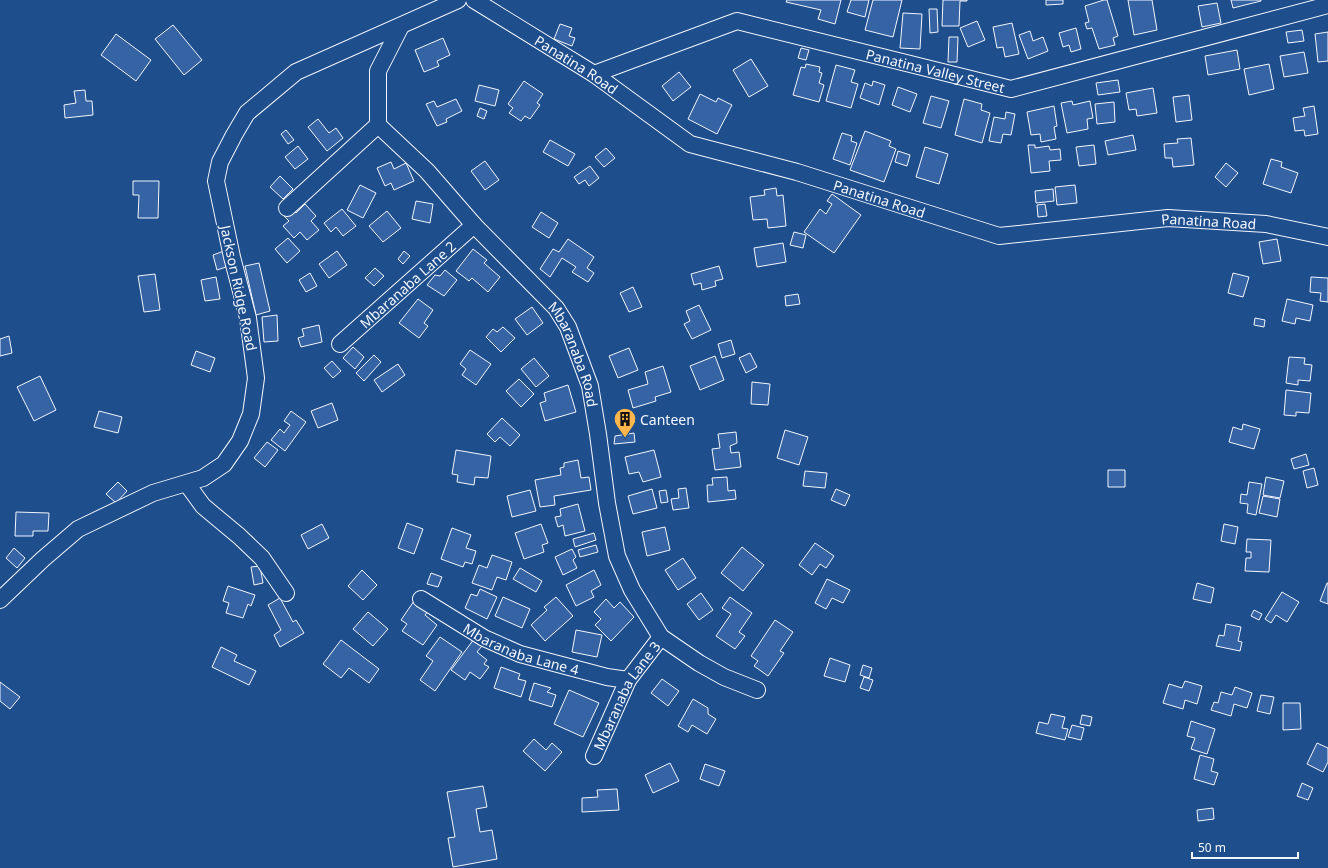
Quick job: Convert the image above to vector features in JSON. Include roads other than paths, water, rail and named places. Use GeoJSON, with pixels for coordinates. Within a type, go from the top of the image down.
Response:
{"type":"FeatureCollection","features":[{"type":"Feature","properties":{"kind":"street","name":"Jackson Ridge Road"},"geometry":{"type":"LineString","coordinates":[[0,600],[43,559],[78,529],[152,492],[187,484],[203,478],[224,464],[240,441],[251,414],[256,378],[248,318],[232,257],[216,182],[220,162],[247,113],[296,72],[458,0]]}},
{"type":"Feature","properties":{"kind":"street","name":"Panatina Road"},"geometry":{"type":"LineString","coordinates":[[474,0],[594,74],[690,144],[797,172],[999,236],[1168,218],[1266,224],[1328,237]]}},
{"type":"Feature","properties":{"kind":"street","name":"Panatina Valley Street"},"geometry":{"type":"LineString","coordinates":[[594,74],[738,21],[1011,89],[1328,5]]}},
{"type":"Feature","properties":{"kind":"street"},"geometry":{"type":"LineString","coordinates":[[287,208],[378,125],[378,71],[401,26]]}},
{"type":"Feature","properties":{"kind":"street","name":"Mbaranaba Road"},"geometry":{"type":"LineString","coordinates":[[378,125],[427,171],[474,225],[556,308],[568,327],[590,386],[607,503],[617,556],[632,590],[661,637],[699,663],[724,677],[757,690]]}},
{"type":"Feature","properties":{"kind":"street","name":"Mbaranaba Lane 2"},"geometry":{"type":"LineString","coordinates":[[340,344],[474,225]]}},
{"type":"Feature","properties":{"kind":"street"},"geometry":{"type":"LineString","coordinates":[[187,484],[203,506],[239,536],[262,558],[286,593]]}},
{"type":"Feature","properties":{"kind":"street","name":"Mbaranaba Lane 4"},"geometry":{"type":"LineString","coordinates":[[421,599],[484,638],[520,654],[607,677],[628,680]]}},
{"type":"Feature","properties":{"kind":"street","name":"Mbaranaba Lane 3"},"geometry":{"type":"LineString","coordinates":[[594,756],[628,680],[661,637]]}},
{"type":"Feature","properties":{"kind":"place","name":"Canteen"},"geometry":{"type":"Point","coordinates":[625,438]}}]}
